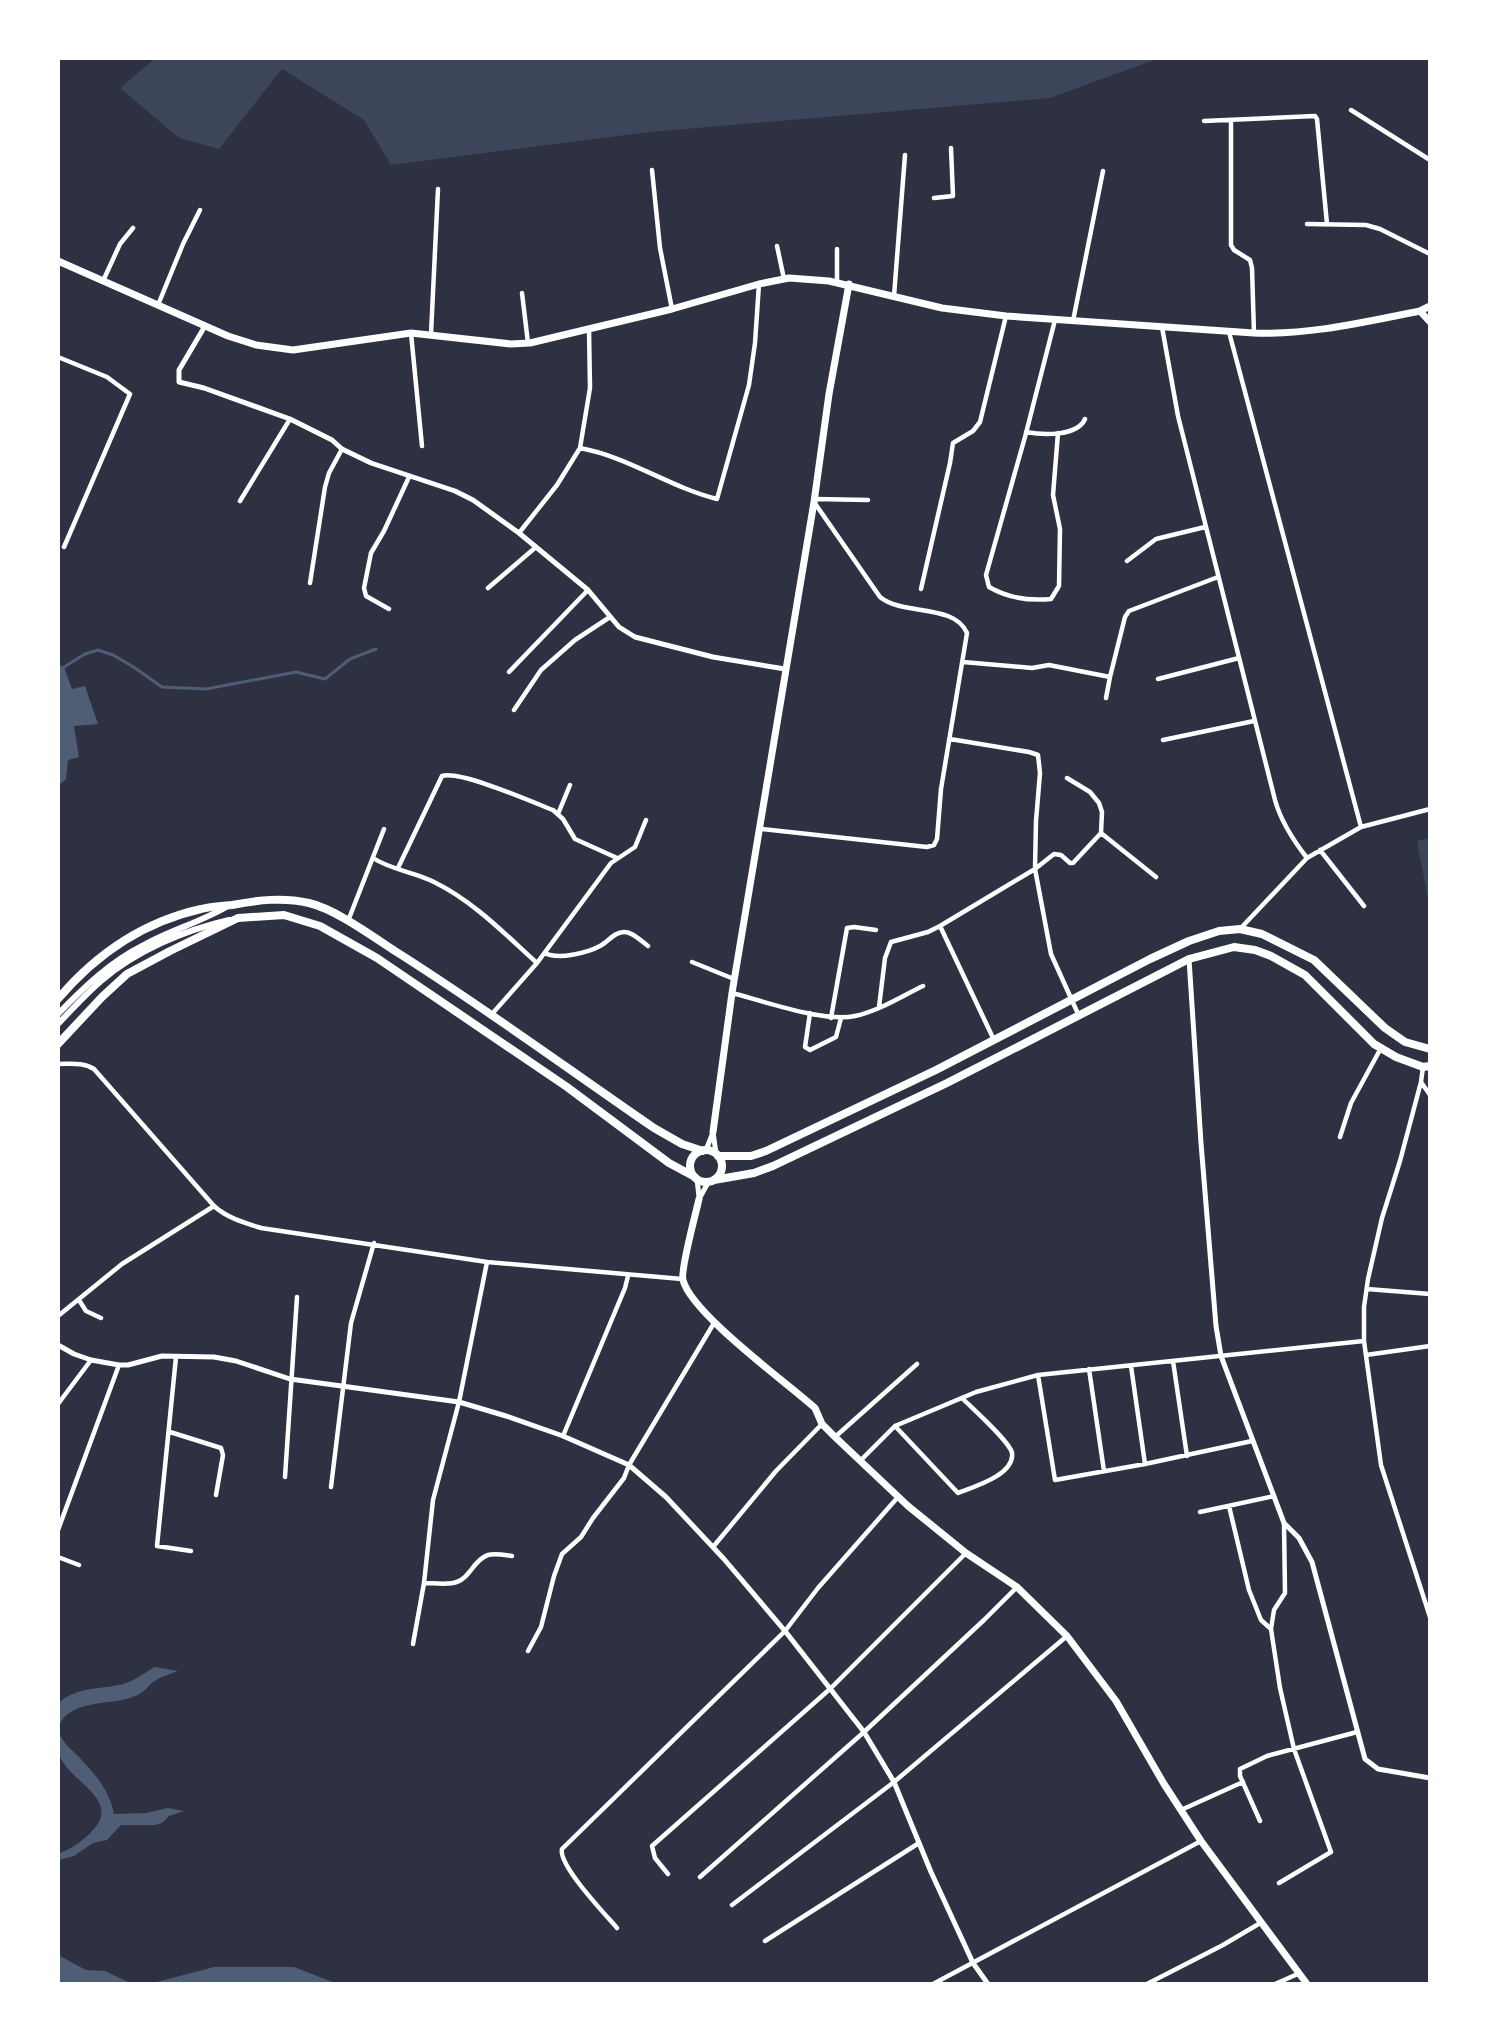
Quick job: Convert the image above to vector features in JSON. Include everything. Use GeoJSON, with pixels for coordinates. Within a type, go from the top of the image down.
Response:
{"type":"FeatureCollection","features":[{"type":"Feature","properties":{"kind":"highway"},"geometry":{"type":"LineString","coordinates":[[58,999],[85,969],[113,947],[132,935],[176,915],[203,908],[259,900],[307,902],[320,906],[348,921],[492,1014],[654,1128],[682,1144],[717,1155],[745,1157],[766,1151],[936,1070],[1189,941],[1219,931],[1240,929],[1262,933],[1314,960],[1385,1028],[1405,1042],[1430,1049]]}},
{"type":"Feature","properties":{"kind":"highway"},"geometry":{"type":"LineString","coordinates":[[58,1044],[127,974],[238,918],[285,915],[311,922],[358,947],[567,1087],[669,1163],[696,1178],[711,1180],[754,1173],[773,1166],[947,1083],[1189,959],[1234,947],[1255,950],[1272,956],[1305,975],[1374,1044],[1396,1057],[1426,1067]]}},
{"type":"Feature","properties":{"kind":"highway"},"geometry":{"type":"LineString","coordinates":[[406,978],[415,964]]}},
{"type":"Feature","properties":{"kind":"highway"},"geometry":{"type":"LineString","coordinates":[[1348,1017],[1360,1005]]}},
{"type":"Feature","properties":{"kind":"highway"},"geometry":{"type":"LineString","coordinates":[[696,1178],[692,1173],[690,1163],[695,1154],[704,1150]]}},
{"type":"Feature","properties":{"kind":"highway"},"geometry":{"type":"LineString","coordinates":[[711,1180],[718,1176],[722,1168],[717,1155]]}},
{"type":"Feature","properties":{"kind":"main road"},"geometry":{"type":"LineString","coordinates":[[58,261],[205,326],[256,345],[293,350],[411,333],[528,343],[672,309],[784,279],[816,279],[837,282],[942,308],[1006,316],[1229,332],[1283,334],[1338,328],[1420,311],[1430,306]]}},
{"type":"Feature","properties":{"kind":"main road"},"geometry":{"type":"LineString","coordinates":[[713,1132],[734,979],[761,829],[785,669],[815,500],[829,394],[849,284]]}},
{"type":"Feature","properties":{"kind":"main road"},"geometry":{"type":"LineString","coordinates":[[1420,311],[1430,321]]}},
{"type":"Feature","properties":{"kind":"main road"},"geometry":{"type":"LineString","coordinates":[[58,1014],[98,975],[114,963],[147,943],[208,918],[230,905]]}},
{"type":"Feature","properties":{"kind":"main road"},"geometry":{"type":"LineString","coordinates":[[58,1024],[102,980],[136,957],[210,924],[238,918]]}},
{"type":"Feature","properties":{"kind":"main road"},"geometry":{"type":"LineString","coordinates":[[699,1199],[682,1279],[692,1298],[714,1323],[815,1408],[822,1424],[898,1497],[966,1553],[1017,1587],[1067,1636],[1116,1701],[1201,1841],[1308,1983]]}},
{"type":"Feature","properties":{"kind":"street"},"geometry":{"type":"LineString","coordinates":[[1351,110],[1430,160]]}},
{"type":"Feature","properties":{"kind":"street"},"geometry":{"type":"LineString","coordinates":[[1204,121],[1311,116],[1317,119],[1326,224]]}},
{"type":"Feature","properties":{"kind":"street"},"geometry":{"type":"LineString","coordinates":[[1231,120],[1231,245],[1234,250],[1250,260],[1254,333]]}},
{"type":"Feature","properties":{"kind":"street"},"geometry":{"type":"LineString","coordinates":[[934,198],[953,196],[951,148]]}},
{"type":"Feature","properties":{"kind":"street"},"geometry":{"type":"LineString","coordinates":[[894,296],[905,155]]}},
{"type":"Feature","properties":{"kind":"street"},"geometry":{"type":"LineString","coordinates":[[652,170],[658,233],[672,309]]}},
{"type":"Feature","properties":{"kind":"street"},"geometry":{"type":"LineString","coordinates":[[1073,321],[1102,171]]}},
{"type":"Feature","properties":{"kind":"street"},"geometry":{"type":"LineString","coordinates":[[431,334],[438,189]]}},
{"type":"Feature","properties":{"kind":"street"},"geometry":{"type":"LineString","coordinates":[[158,304],[200,210]]}},
{"type":"Feature","properties":{"kind":"street"},"geometry":{"type":"LineString","coordinates":[[1307,224],[1366,225],[1380,229],[1430,254]]}},
{"type":"Feature","properties":{"kind":"street"},"geometry":{"type":"LineString","coordinates":[[103,281],[120,244],[132,228]]}},
{"type":"Feature","properties":{"kind":"street"},"geometry":{"type":"LineString","coordinates":[[777,246],[784,279]]}},
{"type":"Feature","properties":{"kind":"street"},"geometry":{"type":"LineString","coordinates":[[837,249],[837,282]]}},
{"type":"Feature","properties":{"kind":"street"},"geometry":{"type":"LineString","coordinates":[[580,448],[618,458],[682,487],[717,498],[749,385],[759,284]]}},
{"type":"Feature","properties":{"kind":"street"},"geometry":{"type":"LineString","coordinates":[[522,293],[528,343]]}},
{"type":"Feature","properties":{"kind":"street"},"geometry":{"type":"LineString","coordinates":[[921,589],[953,443],[973,431],[980,422],[988,398],[1006,316]]}},
{"type":"Feature","properties":{"kind":"street"},"geometry":{"type":"LineString","coordinates":[[1055,320],[986,574],[989,587],[1001,594],[1036,600],[1051,599],[1059,586],[1060,529],[1053,495],[1058,434]]}},
{"type":"Feature","properties":{"kind":"street"},"geometry":{"type":"LineString","coordinates":[[205,326],[179,370],[179,382],[204,388],[290,419],[332,440],[342,449],[372,463],[455,491],[473,500],[519,533],[588,590],[626,633],[713,657],[785,669]]}},
{"type":"Feature","properties":{"kind":"street"},"geometry":{"type":"LineString","coordinates":[[1162,327],[1178,416],[1278,811],[1290,835],[1307,858]]}},
{"type":"Feature","properties":{"kind":"street"},"geometry":{"type":"LineString","coordinates":[[519,533],[557,485],[580,448],[590,388],[589,328]]}},
{"type":"Feature","properties":{"kind":"street"},"geometry":{"type":"LineString","coordinates":[[1229,332],[1361,826]]}},
{"type":"Feature","properties":{"kind":"street"},"geometry":{"type":"LineString","coordinates":[[411,333],[422,446]]}},
{"type":"Feature","properties":{"kind":"street"},"geometry":{"type":"LineString","coordinates":[[58,357],[107,377],[130,394],[64,548]]}},
{"type":"Feature","properties":{"kind":"street"},"geometry":{"type":"LineString","coordinates":[[240,501],[290,419]]}},
{"type":"Feature","properties":{"kind":"street"},"geometry":{"type":"LineString","coordinates":[[1026,432],[1045,435],[1058,434],[1079,426],[1085,419]]}},
{"type":"Feature","properties":{"kind":"street"},"geometry":{"type":"LineString","coordinates":[[310,583],[325,488],[329,473],[342,449]]}},
{"type":"Feature","properties":{"kind":"street"},"geometry":{"type":"LineString","coordinates":[[390,609],[366,596],[364,588],[373,549],[409,477]]}},
{"type":"Feature","properties":{"kind":"street"},"geometry":{"type":"LineString","coordinates":[[815,500],[868,500]]}},
{"type":"Feature","properties":{"kind":"street"},"geometry":{"type":"LineString","coordinates":[[761,829],[927,847],[934,845],[937,839],[941,789],[967,633],[965,628],[955,620],[936,612],[896,607],[880,597],[815,500]]}},
{"type":"Feature","properties":{"kind":"street"},"geometry":{"type":"LineString","coordinates":[[1127,561],[1156,539],[1205,527]]}},
{"type":"Feature","properties":{"kind":"street"},"geometry":{"type":"LineString","coordinates":[[488,588],[536,547]]}},
{"type":"Feature","properties":{"kind":"street"},"geometry":{"type":"LineString","coordinates":[[1106,698],[1125,617],[1129,611],[1218,577]]}},
{"type":"Feature","properties":{"kind":"street"},"geometry":{"type":"LineString","coordinates":[[509,672],[588,590]]}},
{"type":"Feature","properties":{"kind":"street"},"geometry":{"type":"LineString","coordinates":[[514,710],[541,670],[575,640],[610,617]]}},
{"type":"Feature","properties":{"kind":"street"},"geometry":{"type":"LineString","coordinates":[[1158,679],[1239,658]]}},
{"type":"Feature","properties":{"kind":"street"},"geometry":{"type":"LineString","coordinates":[[963,662],[1032,668],[1048,665],[1110,677]]}},
{"type":"Feature","properties":{"kind":"street"},"geometry":{"type":"LineString","coordinates":[[1163,740],[1254,720]]}},
{"type":"Feature","properties":{"kind":"street"},"geometry":{"type":"LineString","coordinates":[[950,739],[1038,755],[1040,773],[1035,870],[1047,943],[1079,1016]]}},
{"type":"Feature","properties":{"kind":"street"},"geometry":{"type":"LineString","coordinates":[[398,868],[442,776],[447,774],[473,780],[553,810],[563,819],[575,839],[616,858]]}},
{"type":"Feature","properties":{"kind":"street"},"geometry":{"type":"LineString","coordinates":[[879,1007],[885,958],[891,942],[928,932],[940,926],[1035,870],[1057,853],[1073,863],[1101,833],[1099,803],[1090,792],[1066,778]]}},
{"type":"Feature","properties":{"kind":"street"},"geometry":{"type":"LineString","coordinates":[[558,814],[570,784]]}},
{"type":"Feature","properties":{"kind":"street"},"geometry":{"type":"LineString","coordinates":[[1240,929],[1307,858],[1361,826],[1430,808]]}},
{"type":"Feature","properties":{"kind":"street"},"geometry":{"type":"LineString","coordinates":[[492,1014],[537,963],[616,858],[635,847],[646,820]]}},
{"type":"Feature","properties":{"kind":"street"},"geometry":{"type":"LineString","coordinates":[[348,921],[384,829]]}},
{"type":"Feature","properties":{"kind":"street"},"geometry":{"type":"LineString","coordinates":[[1101,833],[1156,876]]}},
{"type":"Feature","properties":{"kind":"street"},"geometry":{"type":"LineString","coordinates":[[1320,850],[1364,906]]}},
{"type":"Feature","properties":{"kind":"street"},"geometry":{"type":"LineString","coordinates":[[373,858],[436,882],[460,897],[537,963]]}},
{"type":"Feature","properties":{"kind":"street"},"geometry":{"type":"LineString","coordinates":[[940,926],[994,1040]]}},
{"type":"Feature","properties":{"kind":"street"},"geometry":{"type":"LineString","coordinates":[[831,1018],[847,928],[876,930]]}},
{"type":"Feature","properties":{"kind":"street"},"geometry":{"type":"LineString","coordinates":[[545,952],[558,956],[593,949],[622,932],[634,936],[648,946]]}},
{"type":"Feature","properties":{"kind":"street"},"geometry":{"type":"LineString","coordinates":[[1189,959],[1216,1326],[1221,1356],[1284,1522],[1285,1593],[1274,1610],[1271,1629],[1280,1688],[1294,1749],[1330,1852],[1279,1883]]}},
{"type":"Feature","properties":{"kind":"street"},"geometry":{"type":"LineString","coordinates":[[692,962],[734,979]]}},
{"type":"Feature","properties":{"kind":"street"},"geometry":{"type":"LineString","coordinates":[[732,993],[831,1018],[841,1018],[858,1016],[923,986]]}},
{"type":"Feature","properties":{"kind":"street"},"geometry":{"type":"LineString","coordinates":[[810,1013],[805,1047],[810,1050],[836,1037],[841,1018]]}},
{"type":"Feature","properties":{"kind":"street"},"geometry":{"type":"LineString","coordinates":[[1340,1137],[1351,1103],[1381,1048]]}},
{"type":"Feature","properties":{"kind":"street"},"geometry":{"type":"LineString","coordinates":[[58,1065],[79,1063],[94,1069],[214,1206],[229,1216],[261,1228],[374,1243],[487,1262],[682,1279]]}},
{"type":"Feature","properties":{"kind":"street"},"geometry":{"type":"LineString","coordinates":[[1426,1067],[1382,1218],[1364,1307],[1364,1341],[1381,1465],[1430,1617]]}},
{"type":"Feature","properties":{"kind":"street"},"geometry":{"type":"LineString","coordinates":[[1421,1082],[1430,1095]]}},
{"type":"Feature","properties":{"kind":"street"},"geometry":{"type":"LineString","coordinates":[[704,1150],[713,1132]]}},
{"type":"Feature","properties":{"kind":"street"},"geometry":{"type":"LineString","coordinates":[[713,1132],[717,1155]]}},
{"type":"Feature","properties":{"kind":"street"},"geometry":{"type":"LineString","coordinates":[[696,1178],[699,1199]]}},
{"type":"Feature","properties":{"kind":"street"},"geometry":{"type":"LineString","coordinates":[[699,1199],[711,1180]]}},
{"type":"Feature","properties":{"kind":"street"},"geometry":{"type":"LineString","coordinates":[[58,1316],[122,1264],[214,1206]]}},
{"type":"Feature","properties":{"kind":"street"},"geometry":{"type":"LineString","coordinates":[[331,1486],[351,1323],[374,1243]]}},
{"type":"Feature","properties":{"kind":"street"},"geometry":{"type":"LineString","coordinates":[[413,1644],[424,1582],[433,1500],[459,1402],[487,1262]]}},
{"type":"Feature","properties":{"kind":"street"},"geometry":{"type":"LineString","coordinates":[[563,1436],[628,1276]]}},
{"type":"Feature","properties":{"kind":"street"},"geometry":{"type":"LineString","coordinates":[[1367,1289],[1430,1294]]}},
{"type":"Feature","properties":{"kind":"street"},"geometry":{"type":"LineString","coordinates":[[285,1477],[297,1297]]}},
{"type":"Feature","properties":{"kind":"street"},"geometry":{"type":"LineString","coordinates":[[79,1300],[86,1311],[101,1318]]}},
{"type":"Feature","properties":{"kind":"street"},"geometry":{"type":"LineString","coordinates":[[528,1651],[542,1627],[554,1576],[562,1554],[581,1537],[599,1509],[624,1478],[629,1465],[714,1323]]}},
{"type":"Feature","properties":{"kind":"street"},"geometry":{"type":"LineString","coordinates":[[860,1461],[895,1426],[962,1398],[1038,1375],[1364,1341]]}},
{"type":"Feature","properties":{"kind":"street"},"geometry":{"type":"LineString","coordinates":[[58,1345],[91,1360],[118,1365],[128,1365],[162,1356],[195,1356],[236,1361],[290,1379],[459,1402],[563,1436],[629,1465],[666,1497],[713,1547],[785,1631],[864,1732],[894,1782],[973,1963],[988,1983]]}},
{"type":"Feature","properties":{"kind":"street"},"geometry":{"type":"LineString","coordinates":[[1366,1355],[1430,1346]]}},
{"type":"Feature","properties":{"kind":"street"},"geometry":{"type":"LineString","coordinates":[[176,1357],[157,1546],[191,1551]]}},
{"type":"Feature","properties":{"kind":"street"},"geometry":{"type":"LineString","coordinates":[[58,1404],[91,1360]]}},
{"type":"Feature","properties":{"kind":"street"},"geometry":{"type":"LineString","coordinates":[[1173,1361],[1187,1456]]}},
{"type":"Feature","properties":{"kind":"street"},"geometry":{"type":"LineString","coordinates":[[835,1437],[917,1364]]}},
{"type":"Feature","properties":{"kind":"street"},"geometry":{"type":"LineString","coordinates":[[58,1530],[118,1365]]}},
{"type":"Feature","properties":{"kind":"street"},"geometry":{"type":"LineString","coordinates":[[1131,1366],[1145,1464]]}},
{"type":"Feature","properties":{"kind":"street"},"geometry":{"type":"LineString","coordinates":[[1089,1369],[1104,1471]]}},
{"type":"Feature","properties":{"kind":"street"},"geometry":{"type":"LineString","coordinates":[[1038,1375],[1055,1480],[1187,1456],[1252,1441]]}},
{"type":"Feature","properties":{"kind":"street"},"geometry":{"type":"LineString","coordinates":[[895,1426],[958,1492],[992,1480],[1007,1468],[1012,1459],[1011,1449],[962,1398]]}},
{"type":"Feature","properties":{"kind":"street"},"geometry":{"type":"LineString","coordinates":[[713,1547],[776,1471],[822,1424]]}},
{"type":"Feature","properties":{"kind":"street"},"geometry":{"type":"LineString","coordinates":[[170,1432],[221,1448],[223,1455],[216,1495]]}},
{"type":"Feature","properties":{"kind":"street"},"geometry":{"type":"LineString","coordinates":[[1200,1512],[1274,1496]]}},
{"type":"Feature","properties":{"kind":"street"},"geometry":{"type":"LineString","coordinates":[[617,1928],[570,1870],[561,1855],[562,1849],[785,1631],[818,1588],[898,1497]]}},
{"type":"Feature","properties":{"kind":"street"},"geometry":{"type":"LineString","coordinates":[[1229,1506],[1250,1590],[1261,1620],[1271,1629]]}},
{"type":"Feature","properties":{"kind":"street"},"geometry":{"type":"LineString","coordinates":[[1284,1522],[1299,1538],[1312,1562],[1365,1759],[1378,1769],[1430,1778]]}},
{"type":"Feature","properties":{"kind":"street"},"geometry":{"type":"LineString","coordinates":[[424,1582],[460,1581],[482,1557],[493,1553],[512,1556]]}},
{"type":"Feature","properties":{"kind":"street"},"geometry":{"type":"LineString","coordinates":[[668,1874],[655,1858],[652,1846],[831,1688],[966,1553]]}},
{"type":"Feature","properties":{"kind":"street"},"geometry":{"type":"LineString","coordinates":[[58,1557],[79,1565]]}},
{"type":"Feature","properties":{"kind":"street"},"geometry":{"type":"LineString","coordinates":[[700,1877],[864,1732],[1017,1587]]}},
{"type":"Feature","properties":{"kind":"street"},"geometry":{"type":"LineString","coordinates":[[732,1905],[894,1782],[1067,1636]]}},
{"type":"Feature","properties":{"kind":"street"},"geometry":{"type":"LineString","coordinates":[[1260,1821],[1239,1776],[1240,1769],[1267,1756],[1357,1732]]}},
{"type":"Feature","properties":{"kind":"street"},"geometry":{"type":"LineString","coordinates":[[1181,1810],[1243,1782]]}},
{"type":"Feature","properties":{"kind":"street"},"geometry":{"type":"LineString","coordinates":[[933,1983],[1201,1841]]}},
{"type":"Feature","properties":{"kind":"street"},"geometry":{"type":"LineString","coordinates":[[765,1941],[920,1843]]}},
{"type":"Feature","properties":{"kind":"street"},"geometry":{"type":"LineString","coordinates":[[1147,1983],[1223,1945],[1262,1922]]}},
{"type":"Feature","properties":{"kind":"street"},"geometry":{"type":"LineString","coordinates":[[1275,1983],[1300,1973]]}},
{"type":"Feature","properties":{"kind":"shaded area"},"geometry":{"type":"Polygon","coordinates":[[[154,59],[1157,59],[1050,98],[650,132],[391,165],[364,120],[282,69],[219,149],[179,138],[120,88],[154,59]]]}},
{"type":"Feature","properties":{"kind":"shaded area"},"geometry":{"type":"Polygon","coordinates":[[[59,665],[64,667],[72,689],[85,686],[98,724],[74,726],[79,757],[68,760],[66,779],[59,785],[59,665]]]}},
{"type":"Feature","properties":{"kind":"shaded area"},"geometry":{"type":"Polygon","coordinates":[[[1430,838],[1429,904],[1417,841],[1430,838]]]}},
{"type":"Feature","properties":{"kind":"shaded area"},"geometry":{"type":"Polygon","coordinates":[[[155,1667],[178,1671],[156,1680],[136,1696],[81,1707],[72,1711],[59,1725],[59,1703],[66,1698],[81,1691],[126,1683],[155,1667]]]}},
{"type":"Feature","properties":{"kind":"shaded area"},"geometry":{"type":"Polygon","coordinates":[[[58,1731],[64,1742],[101,1783],[114,1814],[146,1813],[168,1808],[184,1811],[169,1816],[162,1823],[155,1825],[121,1825],[107,1840],[93,1843],[74,1856],[59,1860],[59,1853],[78,1844],[93,1830],[100,1819],[101,1808],[90,1790],[64,1764],[58,1752],[58,1731]]]}},
{"type":"Feature","properties":{"kind":"shaded area"},"geometry":{"type":"Polygon","coordinates":[[[58,1955],[86,1970],[105,1971],[130,1983],[59,1983],[58,1955]]]}},
{"type":"Feature","properties":{"kind":"shaded area"},"geometry":{"type":"Polygon","coordinates":[[[214,1967],[294,1967],[335,1983],[153,1983],[214,1967]]]}},
{"type":"Feature","properties":{"kind":"waterway"},"geometry":{"type":"LineString","coordinates":[[64,667],[85,654],[98,650],[113,655],[162,687],[206,689],[296,672],[325,679],[350,659],[376,649]]}}]}
